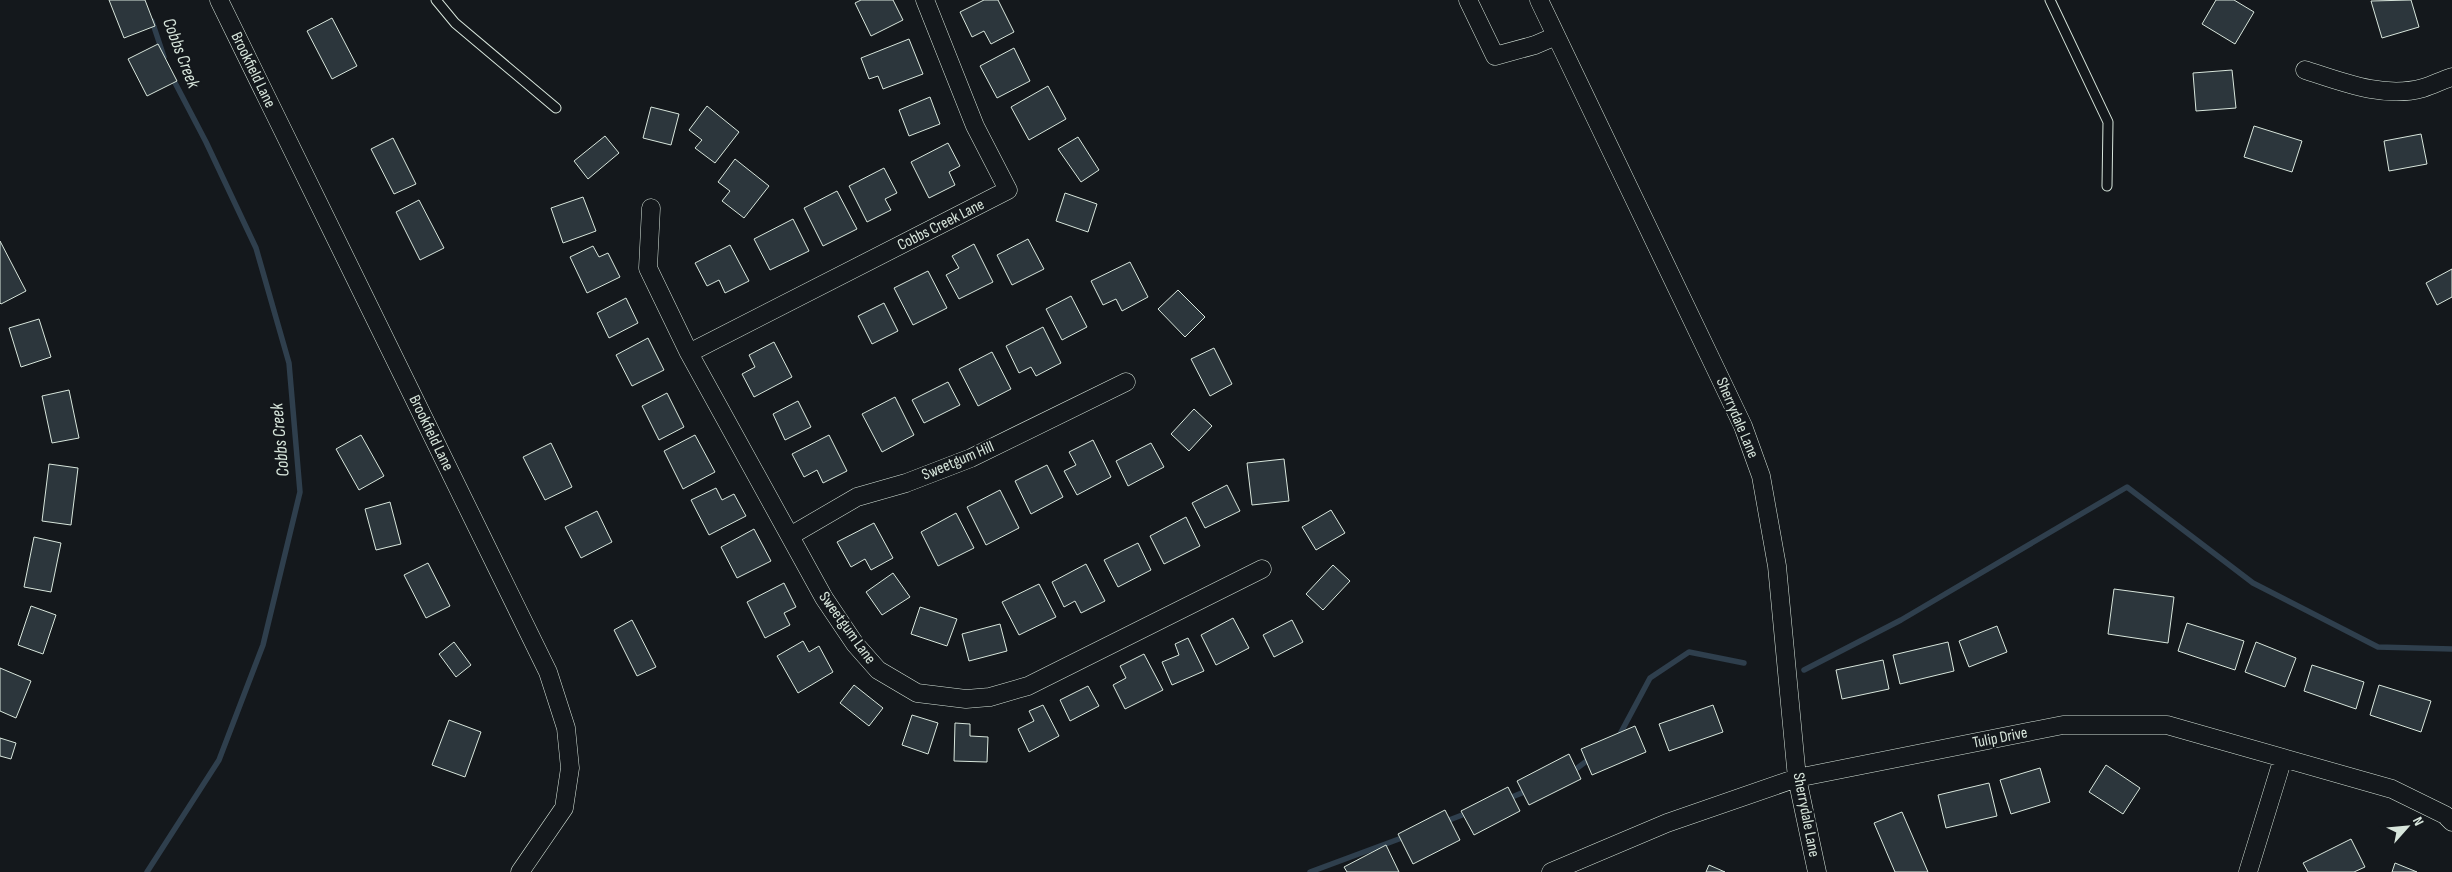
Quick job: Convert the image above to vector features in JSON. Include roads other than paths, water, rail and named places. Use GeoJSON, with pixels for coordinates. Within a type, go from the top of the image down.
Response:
{"type":"FeatureCollection","features":[{"type":"Feature","properties":{"kind":"street","name":"Brookfield Lane"},"geometry":{"type":"LineString","coordinates":[[219,0],[548,672],[566,728],[570,768],[564,808],[520,872]]}},
{"type":"Feature","properties":{"kind":"street","name":"Cobbs Creek Lane"},"geometry":{"type":"LineString","coordinates":[[689,353],[1008,190],[975,126],[925,0]]}},
{"type":"Feature","properties":{"kind":"street"},"geometry":{"type":"LineString","coordinates":[[1468,0],[1495,56],[1535,45],[1556,36]]}},
{"type":"Feature","properties":{"kind":"street","name":"Sherrydale Lane"},"geometry":{"type":"LineString","coordinates":[[1539,0],[1743,426],[1761,476],[1777,566],[1797,778],[1817,872]]}},
{"type":"Feature","properties":{"kind":"street"},"geometry":{"type":"LineString","coordinates":[[2305,70],[2352,85],[2386,91],[2422,88],[2452,77]]}},
{"type":"Feature","properties":{"kind":"street","name":"Sweetgum Lane"},"geometry":{"type":"LineString","coordinates":[[651,208],[648,268],[689,353],[824,598],[856,644],[878,670],[916,693],[966,699],[990,697],[1028,686],[1262,569]]}},
{"type":"Feature","properties":{"kind":"street","name":"Sweetgum Hill"},"geometry":{"type":"LineString","coordinates":[[790,536],[857,498],[906,483],[970,458],[1126,382]]}},
{"type":"Feature","properties":{"kind":"street","name":"Tulip Drive"},"geometry":{"type":"LineString","coordinates":[[1551,872],[1667,823],[1797,778],[2063,726],[2166,725],[2392,788],[2445,815],[2452,822]]}},
{"type":"Feature","properties":{"kind":"street"},"geometry":{"type":"LineString","coordinates":[[2248,872],[2283,758]]}},
{"type":"Feature","properties":{"kind":"lane"},"geometry":{"type":"LineString","coordinates":[[436,0],[455,24],[556,108]]}},
{"type":"Feature","properties":{"kind":"lane"},"geometry":{"type":"LineString","coordinates":[[2050,0],[2108,122],[2107,186]]}},
{"type":"Feature","properties":{"kind":"waterway","name":"Cobbs Creek"},"geometry":{"type":"LineString","coordinates":[[152,21],[164,57]]}},
{"type":"Feature","properties":{"kind":"waterway","name":"Cobbs Creek"},"geometry":{"type":"LineString","coordinates":[[147,872],[219,760],[263,645],[300,492],[289,363],[256,248],[206,142],[172,77]]}},
{"type":"Feature","properties":{"kind":"waterway"},"geometry":{"type":"LineString","coordinates":[[1804,670],[1901,620],[2127,487],[2253,583],[2378,647],[2452,649]]}},
{"type":"Feature","properties":{"kind":"waterway"},"geometry":{"type":"LineString","coordinates":[[1619,736],[1650,678],[1689,652],[1744,663]]}},
{"type":"Feature","properties":{"kind":"waterway"},"geometry":{"type":"LineString","coordinates":[[1572,772],[1592,757]]}},
{"type":"Feature","properties":{"kind":"waterway"},"geometry":{"type":"LineString","coordinates":[[1507,799],[1529,790]]}},
{"type":"Feature","properties":{"kind":"waterway"},"geometry":{"type":"LineString","coordinates":[[1444,822],[1470,812]]}},
{"type":"Feature","properties":{"kind":"waterway"},"geometry":{"type":"LineString","coordinates":[[1310,872],[1407,836]]}}]}
